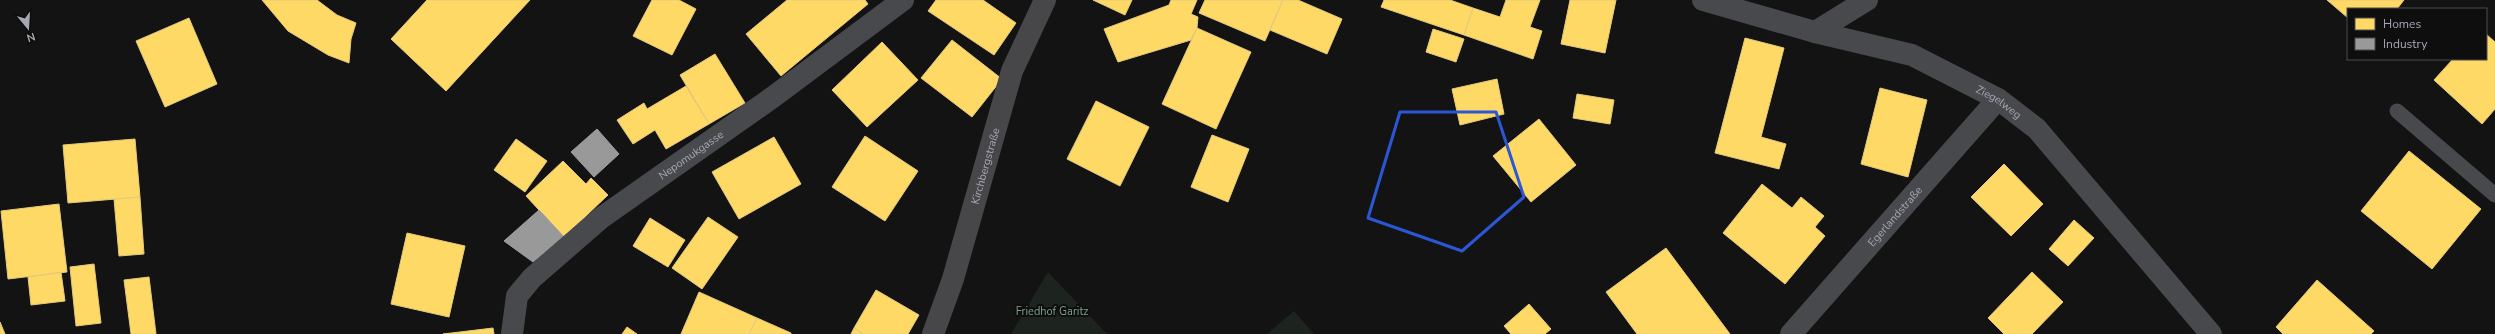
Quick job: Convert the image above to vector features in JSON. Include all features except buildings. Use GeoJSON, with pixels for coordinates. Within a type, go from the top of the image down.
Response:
{"type":"FeatureCollection","features":[{"type":"Feature","properties":{"kind":"street","name":"Nepomukgasse"},"geometry":{"type":"LineString","coordinates":[[512,334],[516,296],[532,278],[602,218],[773,97],[903,0]]}},
{"type":"Feature","properties":{"kind":"street","name":"Kirchbergstraße"},"geometry":{"type":"LineString","coordinates":[[933,334],[952,279],[1012,71],[1045,0]]}},
{"type":"Feature","properties":{"kind":"street","name":"Ziegelweg"},"geometry":{"type":"LineString","coordinates":[[1703,0],[1815,32],[1912,55],[1998,99],[2037,129],[2211,334]]}},
{"type":"Feature","properties":{"kind":"street"},"geometry":{"type":"LineString","coordinates":[[1815,32],[1867,0]]}},
{"type":"Feature","properties":{"kind":"street","name":"Egerlandstraße"},"geometry":{"type":"LineString","coordinates":[[1791,334],[1998,99]]}},
{"type":"Feature","properties":{"kind":"lane"},"geometry":{"type":"LineString","coordinates":[[2397,110],[2495,195]]}},
{"type":"Feature","properties":{"kind":"highlighted area"},"geometry":{"type":"Polygon","coordinates":[[[1400,112],[1496,112],[1524,197],[1462,251],[1368,218],[1400,112]]]}},
{"type":"Feature","properties":{"kind":"green space","name":"Friedhof Garitz"},"geometry":{"type":"Polygon","coordinates":[[[1048,272],[1107,334],[1011,334],[1048,272]]]}},
{"type":"Feature","properties":{"kind":"green space"},"geometry":{"type":"Polygon","coordinates":[[[1294,311],[1314,334],[1267,334],[1294,311]]]}}]}
